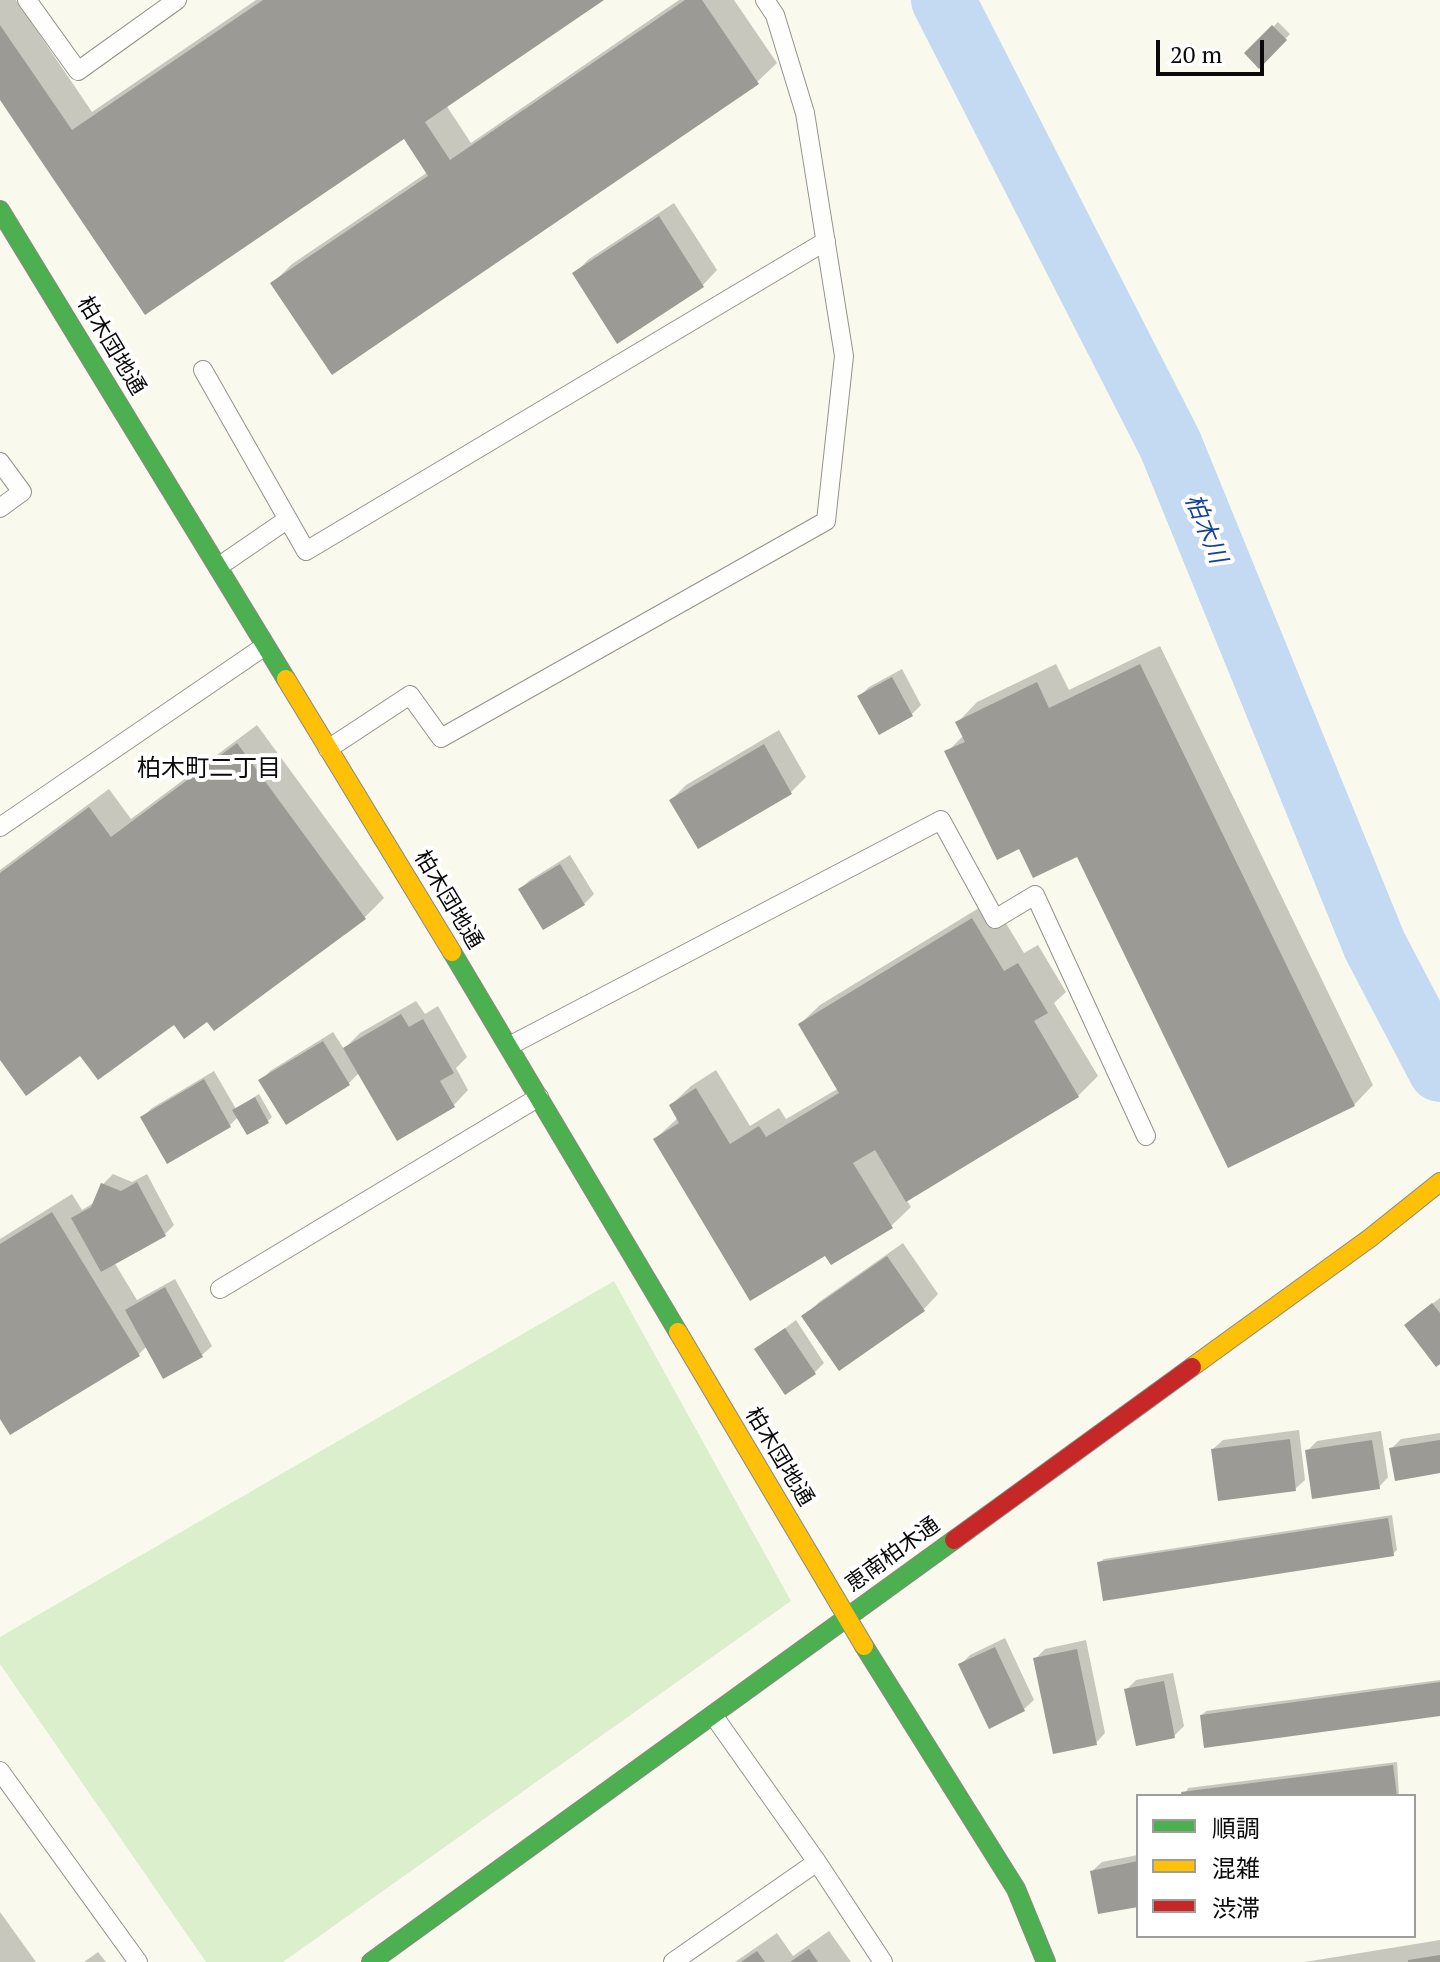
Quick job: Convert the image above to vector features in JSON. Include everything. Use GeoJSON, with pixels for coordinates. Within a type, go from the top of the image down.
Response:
{"type":"FeatureCollection","features":[{"type":"Feature","properties":{"kind":"street","name":"柏木団地通"},"geometry":{"type":"LineString","coordinates":[[0,210],[509,1046],[847,1619],[1016,1889],[1046,1962]]}},
{"type":"Feature","properties":{"kind":"street","name":"恵南柏木通"},"geometry":{"type":"LineString","coordinates":[[371,1962],[1370,1238],[1440,1182]]}},
{"type":"Feature","properties":{"kind":"lane"},"geometry":{"type":"LineString","coordinates":[[27,0],[78,71],[177,0]]}},
{"type":"Feature","properties":{"kind":"lane"},"geometry":{"type":"LineString","coordinates":[[328,749],[410,695],[441,738],[826,521],[844,356],[805,113],[775,15],[765,0]]}},
{"type":"Feature","properties":{"kind":"lane"},"geometry":{"type":"LineString","coordinates":[[203,370],[306,551],[826,241]]}},
{"type":"Feature","properties":{"kind":"lane"},"geometry":{"type":"LineString","coordinates":[[0,462],[22,492],[0,508]]}},
{"type":"Feature","properties":{"kind":"lane"},"geometry":{"type":"LineString","coordinates":[[218,567],[288,519]]}},
{"type":"Feature","properties":{"kind":"lane"},"geometry":{"type":"LineString","coordinates":[[0,827],[265,646]]}},
{"type":"Feature","properties":{"kind":"lane"},"geometry":{"type":"LineString","coordinates":[[509,1046],[941,820],[995,919],[1035,895],[1146,1136]]}},
{"type":"Feature","properties":{"kind":"lane"},"geometry":{"type":"LineString","coordinates":[[220,1289],[539,1097]]}},
{"type":"Feature","properties":{"kind":"lane"},"geometry":{"type":"LineString","coordinates":[[713,1715],[883,1962]]}},
{"type":"Feature","properties":{"kind":"lane"},"geometry":{"type":"LineString","coordinates":[[0,1771],[138,1962]]}},
{"type":"Feature","properties":{"kind":"lane"},"geometry":{"type":"LineString","coordinates":[[673,1962],[817,1862]]}},
{"type":"Feature","properties":{"kind":"green space"},"geometry":{"type":"Polygon","coordinates":[[[614,1281],[791,1601],[283,1962],[206,1962],[0,1664],[0,1637],[614,1281]]]}},
{"type":"Feature","properties":{"kind":"building"},"geometry":{"type":"Polygon","coordinates":[[[263,0],[604,0],[425,122],[450,160],[685,0],[702,0],[759,84],[332,375],[270,283],[428,176],[404,139],[145,315],[0,100],[0,25],[72,130],[263,0]]]}},
{"type":"Feature","properties":{"kind":"building"},"geometry":{"type":"Polygon","coordinates":[[[1272,25],[1287,40],[1259,69],[1244,53],[1272,25]]]}},
{"type":"Feature","properties":{"kind":"building"},"geometry":{"type":"Polygon","coordinates":[[[659,216],[704,287],[617,344],[572,273],[659,216]]]}},
{"type":"Feature","properties":{"kind":"building"},"geometry":{"type":"Polygon","coordinates":[[[1140,664],[1355,1106],[1228,1168],[1077,857],[1033,878],[1019,849],[997,860],[944,751],[965,742],[955,722],[1037,682],[1049,708],[1140,664]]]}},
{"type":"Feature","properties":{"kind":"building"},"geometry":{"type":"Polygon","coordinates":[[[892,677],[913,716],[879,735],[857,696],[892,677]]]}},
{"type":"Feature","properties":{"kind":"building"},"geometry":{"type":"Polygon","coordinates":[[[237,743],[366,919],[214,1031],[207,1022],[184,1039],[174,1025],[98,1080],[80,1056],[26,1096],[0,1060],[0,873],[89,807],[111,837],[237,743]]]}},
{"type":"Feature","properties":{"kind":"building"},"geometry":{"type":"Polygon","coordinates":[[[764,744],[792,794],[698,849],[669,800],[764,744]]]}},
{"type":"Feature","properties":{"kind":"building"},"geometry":{"type":"Polygon","coordinates":[[[560,864],[585,905],[543,930],[518,889],[560,864]]]}},
{"type":"Feature","properties":{"kind":"building"},"geometry":{"type":"Polygon","coordinates":[[[972,918],[1004,971],[1018,963],[1048,1013],[1034,1021],[1079,1097],[906,1202],[875,1150],[853,1163],[893,1228],[831,1265],[825,1256],[750,1301],[653,1139],[679,1123],[669,1105],[696,1088],[730,1144],[759,1126],[766,1137],[839,1093],[798,1024],[972,918]]]}},
{"type":"Feature","properties":{"kind":"building"},"geometry":{"type":"Polygon","coordinates":[[[401,1014],[409,1027],[423,1019],[454,1073],[440,1081],[455,1107],[397,1141],[343,1048],[401,1014]]]}},
{"type":"Feature","properties":{"kind":"building"},"geometry":{"type":"Polygon","coordinates":[[[323,1041],[350,1085],[286,1125],[258,1080],[323,1041]]]}},
{"type":"Feature","properties":{"kind":"building"},"geometry":{"type":"Polygon","coordinates":[[[204,1079],[231,1127],[167,1164],[140,1117],[204,1079]]]}},
{"type":"Feature","properties":{"kind":"building"},"geometry":{"type":"Polygon","coordinates":[[[255,1097],[269,1123],[247,1135],[232,1110],[255,1097]]]}},
{"type":"Feature","properties":{"kind":"building"},"geometry":{"type":"Polygon","coordinates":[[[137,1182],[166,1236],[101,1272],[71,1218],[91,1207],[101,1183],[121,1191],[137,1182]]]}},
{"type":"Feature","properties":{"kind":"building"},"geometry":{"type":"Polygon","coordinates":[[[52,1212],[140,1356],[10,1435],[0,1419],[0,1244],[52,1212]]]}},
{"type":"Feature","properties":{"kind":"building"},"geometry":{"type":"Polygon","coordinates":[[[887,1256],[925,1311],[839,1371],[801,1316],[887,1256]]]}},
{"type":"Feature","properties":{"kind":"building"},"geometry":{"type":"Polygon","coordinates":[[[165,1287],[203,1357],[163,1379],[125,1310],[165,1287]]]}},
{"type":"Feature","properties":{"kind":"building"},"geometry":{"type":"Polygon","coordinates":[[[1432,1303],[1440,1313],[1440,1364],[1436,1367],[1404,1325],[1432,1303]]]}},
{"type":"Feature","properties":{"kind":"building"},"geometry":{"type":"Polygon","coordinates":[[[785,1328],[816,1374],[785,1395],[754,1349],[785,1328]]]}},
{"type":"Feature","properties":{"kind":"building"},"geometry":{"type":"Polygon","coordinates":[[[1290,1439],[1296,1491],[1218,1501],[1211,1449],[1290,1439]]]}},
{"type":"Feature","properties":{"kind":"building"},"geometry":{"type":"Polygon","coordinates":[[[1372,1440],[1380,1489],[1312,1499],[1305,1450],[1372,1440]]]}},
{"type":"Feature","properties":{"kind":"building"},"geometry":{"type":"Polygon","coordinates":[[[1440,1440],[1440,1473],[1395,1481],[1389,1448],[1440,1440]]]}},
{"type":"Feature","properties":{"kind":"building"},"geometry":{"type":"Polygon","coordinates":[[[1388,1518],[1394,1556],[1103,1601],[1097,1562],[1388,1518]]]}},
{"type":"Feature","properties":{"kind":"building"},"geometry":{"type":"Polygon","coordinates":[[[995,1647],[1025,1711],[989,1729],[958,1664],[995,1647]]]}},
{"type":"Feature","properties":{"kind":"building"},"geometry":{"type":"Polygon","coordinates":[[[1077,1649],[1097,1745],[1053,1754],[1033,1658],[1077,1649]]]}},
{"type":"Feature","properties":{"kind":"building"},"geometry":{"type":"Polygon","coordinates":[[[1164,1681],[1175,1738],[1136,1746],[1124,1689],[1164,1681]]]}},
{"type":"Feature","properties":{"kind":"building"},"geometry":{"type":"Polygon","coordinates":[[[1440,1682],[1440,1716],[1204,1748],[1200,1715],[1440,1682]]]}},
{"type":"Feature","properties":{"kind":"building"},"geometry":{"type":"Polygon","coordinates":[[[1393,1765],[1397,1794],[1182,1794],[1393,1765]]]}},
{"type":"Feature","properties":{"kind":"building"},"geometry":{"type":"Polygon","coordinates":[[[1136,1861],[1136,1907],[1098,1914],[1090,1871],[1136,1861]]]}},
{"type":"Feature","properties":{"kind":"building"},"geometry":{"type":"Polygon","coordinates":[[[809,1949],[818,1962],[790,1962],[809,1949]]]}},
{"type":"Feature","properties":{"kind":"building"},"geometry":{"type":"Polygon","coordinates":[[[757,1951],[765,1962],[741,1962],[757,1951]]]}},
{"type":"Feature","properties":{"kind":"building"},"geometry":{"type":"Polygon","coordinates":[[[1440,1955],[1440,1962],[1408,1962],[1408,1960],[1440,1955]]]}},
{"type":"Feature","properties":{"kind":"waterway","name":"柏木川"},"geometry":{"type":"LineString","coordinates":[[943,0],[1170,444],[1375,946],[1440,1070]]}},
{"type":"Feature","properties":{"kind":"traffic: fast"},"geometry":{"type":"LineString","coordinates":[[0,210],[286,679]]}},
{"type":"Feature","properties":{"kind":"traffic: fast"},"geometry":{"type":"LineString","coordinates":[[452,952],[678,1332]]}},
{"type":"Feature","properties":{"kind":"traffic: fast"},"geometry":{"type":"LineString","coordinates":[[371,1962],[954,1540]]}},
{"type":"Feature","properties":{"kind":"traffic: fast"},"geometry":{"type":"LineString","coordinates":[[864,1646],[1016,1889],[1046,1962]]}},
{"type":"Feature","properties":{"kind":"traffic: slow"},"geometry":{"type":"LineString","coordinates":[[286,679],[452,952]]}},
{"type":"Feature","properties":{"kind":"traffic: slow"},"geometry":{"type":"LineString","coordinates":[[1192,1367],[1370,1238],[1440,1182]]}},
{"type":"Feature","properties":{"kind":"traffic: slow"},"geometry":{"type":"LineString","coordinates":[[678,1332],[864,1646]]}},
{"type":"Feature","properties":{"kind":"traffic: jam"},"geometry":{"type":"LineString","coordinates":[[954,1540],[1192,1367]]}},
{"type":"Feature","properties":{"kind":"district","name":"柏木町二丁目"},"geometry":{"type":"Point","coordinates":[209,769]}}]}
